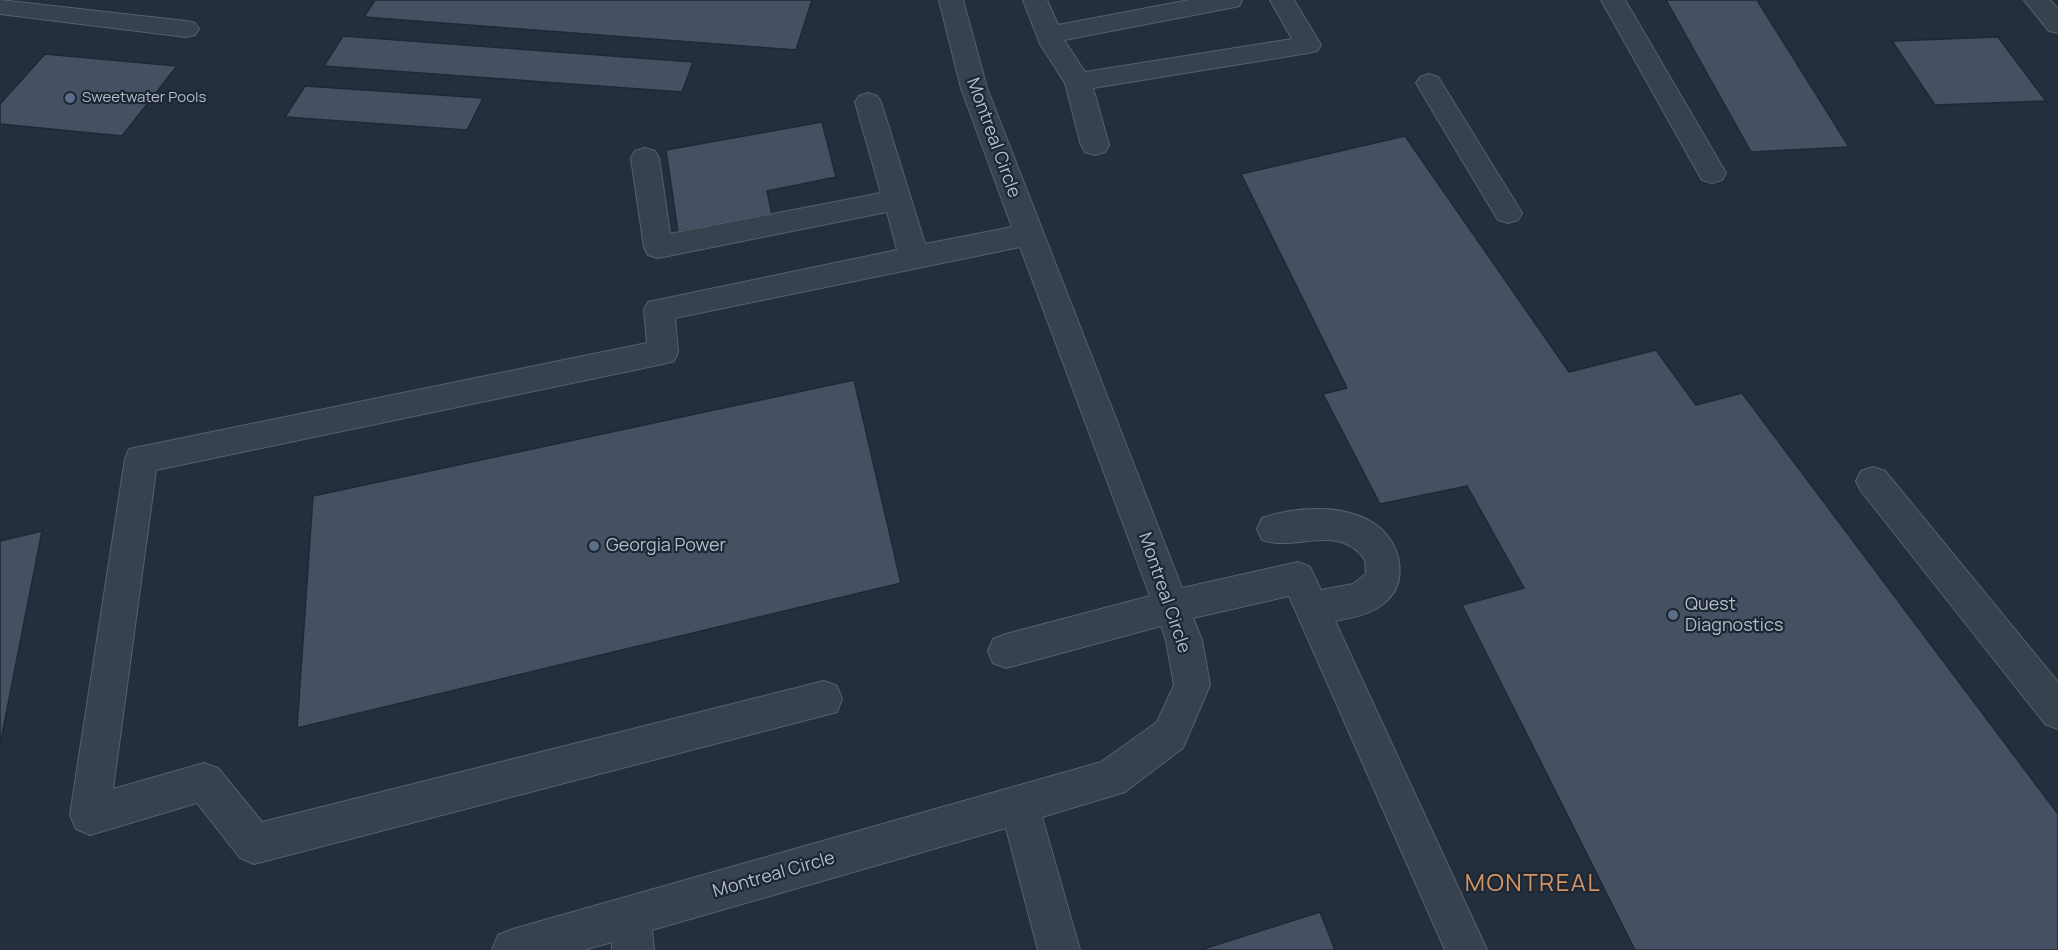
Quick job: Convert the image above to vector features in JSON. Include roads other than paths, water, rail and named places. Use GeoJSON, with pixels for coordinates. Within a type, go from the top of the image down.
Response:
{"type":"FeatureCollection","features":[{"type":"Feature","properties":{"kind":"street","name":"Montreal Circle"},"geometry":{"type":"LineString","coordinates":[[513,950],[631,933],[1019,804],[1111,778],[1170,735],[1192,685],[1184,640],[974,88],[951,0]]}},
{"type":"Feature","properties":{"kind":"street"},"geometry":{"type":"LineString","coordinates":[[1035,0],[1049,34],[1078,82],[1095,145]]}},
{"type":"Feature","properties":{"kind":"street"},"geometry":{"type":"LineString","coordinates":[[1049,34],[1230,0]]}},
{"type":"Feature","properties":{"kind":"street"},"geometry":{"type":"LineString","coordinates":[[1078,82],[1308,45],[1282,0]]}},
{"type":"Feature","properties":{"kind":"street"},"geometry":{"type":"LineString","coordinates":[[1613,0],[1712,173]]}},
{"type":"Feature","properties":{"kind":"street"},"geometry":{"type":"LineString","coordinates":[[2036,0],[2058,25]]}},
{"type":"Feature","properties":{"kind":"street"},"geometry":{"type":"LineString","coordinates":[[0,6],[186,29]]}},
{"type":"Feature","properties":{"kind":"street"},"geometry":{"type":"LineString","coordinates":[[1429,83],[1508,213]]}},
{"type":"Feature","properties":{"kind":"street"},"geometry":{"type":"LineString","coordinates":[[868,102],[914,257]]}},
{"type":"Feature","properties":{"kind":"street"},"geometry":{"type":"LineString","coordinates":[[645,158],[658,248],[897,200]]}},
{"type":"Feature","properties":{"kind":"street"},"geometry":{"type":"LineString","coordinates":[[824,699],[254,844],[204,782],[90,815],[141,459],[663,352],[659,310],[1029,234]]}},
{"type":"Feature","properties":{"kind":"street"},"geometry":{"type":"LineString","coordinates":[[1873,481],[2058,711]]}},
{"type":"Feature","properties":{"kind":"street"},"geometry":{"type":"LineString","coordinates":[[1274,529],[1320,525],[1347,527],[1372,541],[1379,553],[1385,567],[1381,580],[1372,592],[1311,609]]}},
{"type":"Feature","properties":{"kind":"street"},"geometry":{"type":"LineString","coordinates":[[1006,651],[1298,578],[1466,950]]}},
{"type":"Feature","properties":{"kind":"street"},"geometry":{"type":"LineString","coordinates":[[1019,804],[1059,950]]}},
{"type":"Feature","properties":{"kind":"place","name":"Sweetwater Pools"},"geometry":{"type":"Point","coordinates":[70,98]}},
{"type":"Feature","properties":{"kind":"place","name":"Georgia Power"},"geometry":{"type":"Point","coordinates":[594,546]}},
{"type":"Feature","properties":{"kind":"place","name":"Quest Diagnostics"},"geometry":{"type":"Point","coordinates":[1673,615]}},
{"type":"Feature","properties":{"kind":"district","name":"MONTREAL"},"geometry":{"type":"Point","coordinates":[1533,884]}}]}
